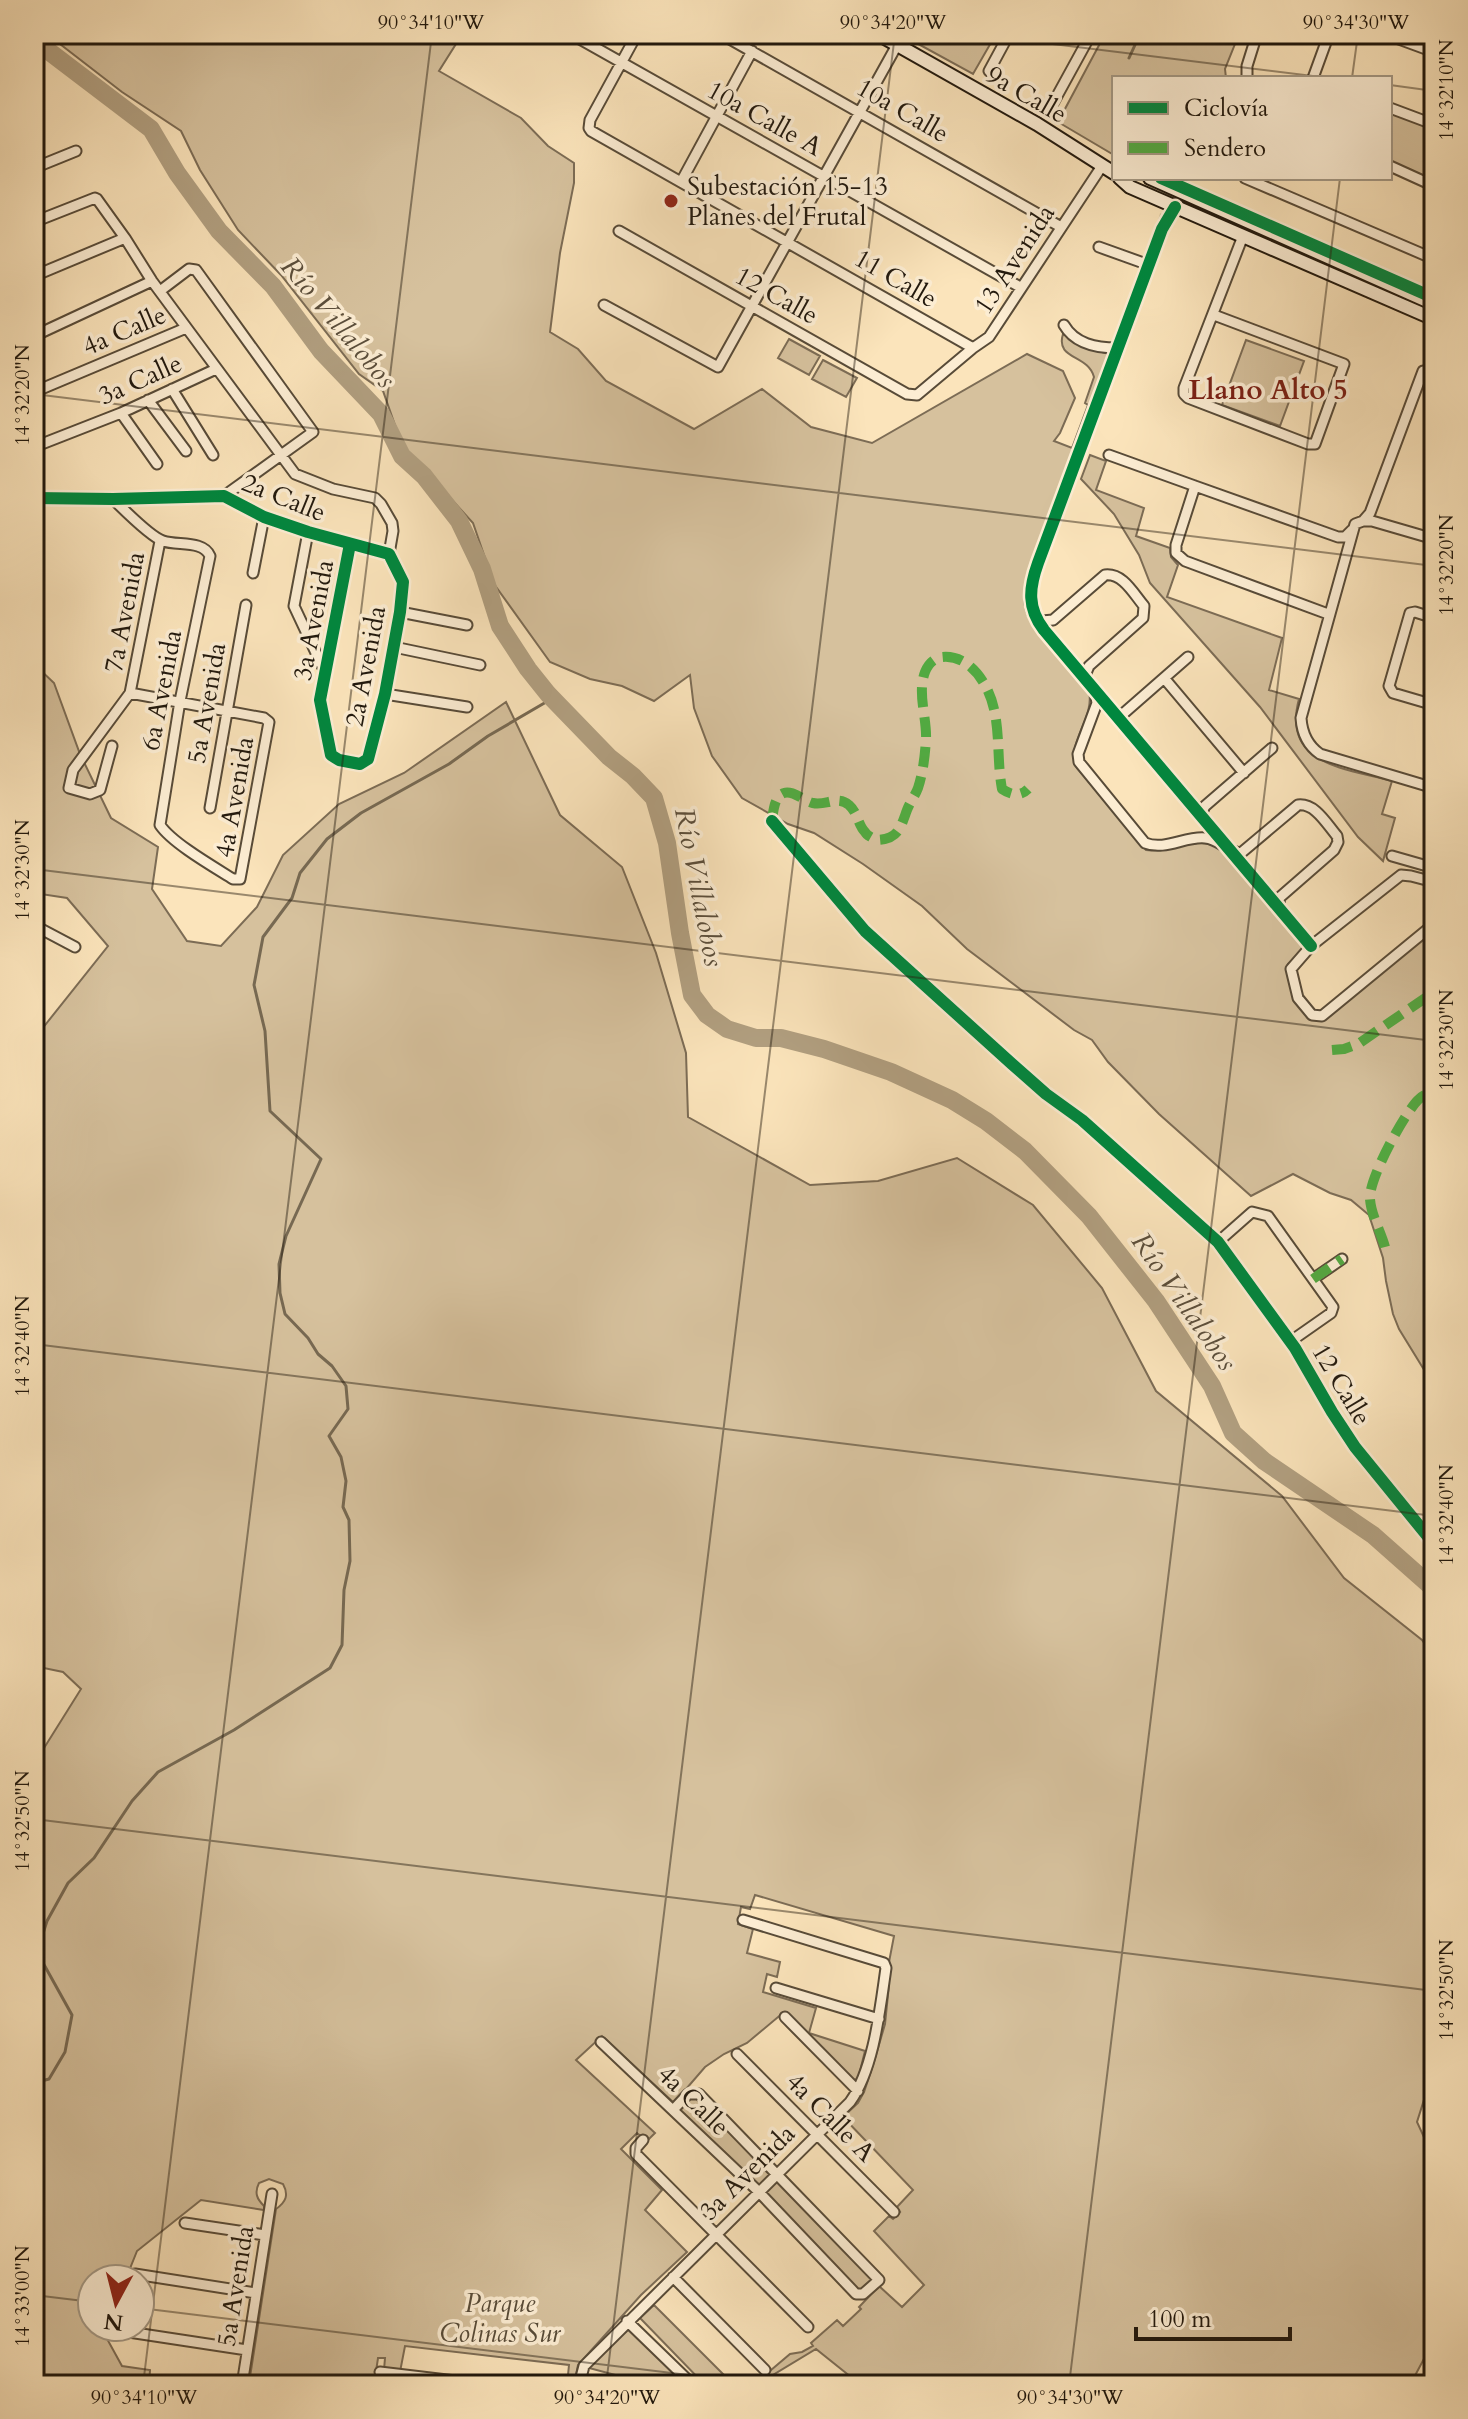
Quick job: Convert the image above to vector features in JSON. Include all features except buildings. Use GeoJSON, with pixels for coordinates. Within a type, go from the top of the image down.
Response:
{"type":"FeatureCollection","features":[{"type":"Feature","properties":{"kind":"street","name":"10a Calle A"},"geometry":{"type":"LineString","coordinates":[[571,34],[1020,287]]}},
{"type":"Feature","properties":{"kind":"street"},"geometry":{"type":"LineString","coordinates":[[622,62],[637,34]]}},
{"type":"Feature","properties":{"kind":"street","name":"10a Calle"},"geometry":{"type":"LineString","coordinates":[[721,34],[1061,227]]}},
{"type":"Feature","properties":{"kind":"street","name":"9a Calle"},"geometry":{"type":"LineString","coordinates":[[878,34],[1037,124],[1112,171]]}},
{"type":"Feature","properties":{"kind":"street"},"geometry":{"type":"LineString","coordinates":[[989,71],[1009,34]]}},
{"type":"Feature","properties":{"kind":"street"},"geometry":{"type":"LineString","coordinates":[[1051,107],[1091,34]]}},
{"type":"Feature","properties":{"kind":"street"},"geometry":{"type":"LineString","coordinates":[[1247,76],[1257,34]]}},
{"type":"Feature","properties":{"kind":"street"},"geometry":{"type":"LineString","coordinates":[[1314,76],[1329,34]]}},
{"type":"Feature","properties":{"kind":"street"},"geometry":{"type":"LineString","coordinates":[[1385,34],[1434,52]]}},
{"type":"Feature","properties":{"kind":"street"},"geometry":{"type":"LineString","coordinates":[[604,305],[716,367],[897,45]]}},
{"type":"Feature","properties":{"kind":"street"},"geometry":{"type":"LineString","coordinates":[[681,182],[752,51]]}},
{"type":"Feature","properties":{"kind":"street","name":"11 Calle"},"geometry":{"type":"LineString","coordinates":[[622,62],[590,120],[592,133],[973,348]]}},
{"type":"Feature","properties":{"kind":"street"},"geometry":{"type":"LineString","coordinates":[[1392,109],[1430,123],[1434,129]]}},
{"type":"Feature","properties":{"kind":"street"},"geometry":{"type":"LineString","coordinates":[[34,168],[76,151]]}},
{"type":"Feature","properties":{"kind":"street"},"geometry":{"type":"LineString","coordinates":[[1392,167],[1434,186]]}},
{"type":"Feature","properties":{"kind":"street","name":"13 Avenida"},"geometry":{"type":"LineString","coordinates":[[914,395],[921,394],[989,337],[1061,227],[1112,171]]}},
{"type":"Feature","properties":{"kind":"street","name":"9a Calle"},"geometry":{"type":"LineString","coordinates":[[1122,180],[1170,209],[1243,236],[1434,319]]}},
{"type":"Feature","properties":{"kind":"street"},"geometry":{"type":"LineString","coordinates":[[1155,180],[1434,304]]}},
{"type":"Feature","properties":{"kind":"street"},"geometry":{"type":"LineString","coordinates":[[1250,180],[1433,258],[1434,219]]}},
{"type":"Feature","properties":{"kind":"street"},"geometry":{"type":"LineString","coordinates":[[34,222],[97,199],[152,281],[295,474],[333,489],[375,498],[381,504],[392,523],[389,554]]}},
{"type":"Feature","properties":{"kind":"street"},"geometry":{"type":"LineString","coordinates":[[1163,226],[1034,575],[1031,602],[1035,617],[1091,686],[1311,946]]}},
{"type":"Feature","properties":{"kind":"street","name":"12 Calle"},"geometry":{"type":"LineString","coordinates":[[619,231],[907,394],[914,395]]}},
{"type":"Feature","properties":{"kind":"street"},"geometry":{"type":"LineString","coordinates":[[1214,315],[1344,364],[1315,444],[1186,397],[1184,388],[1243,236]]}},
{"type":"Feature","properties":{"kind":"street"},"geometry":{"type":"LineString","coordinates":[[34,276],[125,238]]}},
{"type":"Feature","properties":{"kind":"street"},"geometry":{"type":"LineString","coordinates":[[1099,247],[1149,265]]}},
{"type":"Feature","properties":{"kind":"street"},"geometry":{"type":"LineString","coordinates":[[160,291],[189,269],[196,270],[313,432],[224,496]]}},
{"type":"Feature","properties":{"kind":"street"},"geometry":{"type":"LineString","coordinates":[[34,336],[152,281]]}},
{"type":"Feature","properties":{"kind":"street"},"geometry":{"type":"LineString","coordinates":[[1064,325],[1073,337],[1082,342],[1117,348]]}},
{"type":"Feature","properties":{"kind":"street","name":"4a Calle"},"geometry":{"type":"LineString","coordinates":[[34,392],[186,328]]}},
{"type":"Feature","properties":{"kind":"street","name":"3a Calle"},"geometry":{"type":"LineString","coordinates":[[35,444],[121,413],[216,369]]}},
{"type":"Feature","properties":{"kind":"street"},"geometry":{"type":"LineString","coordinates":[[1363,521],[1370,513],[1423,371]]}},
{"type":"Feature","properties":{"kind":"street"},"geometry":{"type":"LineString","coordinates":[[172,389],[213,455]]}},
{"type":"Feature","properties":{"kind":"street"},"geometry":{"type":"LineString","coordinates":[[148,400],[186,451]]}},
{"type":"Feature","properties":{"kind":"street"},"geometry":{"type":"LineString","coordinates":[[121,413],[157,464]]}},
{"type":"Feature","properties":{"kind":"street"},"geometry":{"type":"LineString","coordinates":[[1109,455],[1338,537],[1345,537],[1352,530]]}},
{"type":"Feature","properties":{"kind":"street"},"geometry":{"type":"LineString","coordinates":[[1195,486],[1176,545],[1178,557],[1328,614]]}},
{"type":"Feature","properties":{"kind":"street","name":"2a Calle"},"geometry":{"type":"LineString","coordinates":[[34,498],[224,496],[264,517],[389,554]]}},
{"type":"Feature","properties":{"kind":"street"},"geometry":{"type":"LineString","coordinates":[[113,499],[160,541]]}},
{"type":"Feature","properties":{"kind":"street"},"geometry":{"type":"LineString","coordinates":[[253,573],[264,517]]}},
{"type":"Feature","properties":{"kind":"street"},"geometry":{"type":"LineString","coordinates":[[1434,539],[1372,521],[1355,524],[1301,714],[1301,728],[1309,745],[1320,754],[1434,788]]}},
{"type":"Feature","properties":{"kind":"street"},"geometry":{"type":"LineString","coordinates":[[308,532],[294,606],[326,674]]}},
{"type":"Feature","properties":{"kind":"street","name":"6a Avenida"},"geometry":{"type":"LineString","coordinates":[[160,541],[207,548],[210,556],[180,701],[161,828],[233,879],[240,879],[242,875]]}},
{"type":"Feature","properties":{"kind":"street","name":"7a Avenida"},"geometry":{"type":"LineString","coordinates":[[112,746],[100,790],[90,794],[69,788],[73,770],[130,693],[160,541]]}},
{"type":"Feature","properties":{"kind":"street","name":"3a Avenida"},"geometry":{"type":"LineString","coordinates":[[350,544],[320,700],[329,751],[334,759],[360,764],[368,759]]}},
{"type":"Feature","properties":{"kind":"street","name":"2a Avenida"},"geometry":{"type":"LineString","coordinates":[[368,759],[385,694],[400,612],[403,582],[389,554]]}},
{"type":"Feature","properties":{"kind":"street"},"geometry":{"type":"LineString","coordinates":[[1035,617],[1042,621],[1053,620],[1107,574],[1119,577],[1144,606],[1143,618],[1089,666],[1086,673],[1097,703],[1078,759],[1143,841],[1157,846],[1205,838],[1236,853],[1243,853],[1303,804],[1312,807],[1337,836],[1334,850],[1279,898],[1281,912]]}},
{"type":"Feature","properties":{"kind":"street","name":"5a Avenida"},"geometry":{"type":"LineString","coordinates":[[210,808],[246,605]]}},
{"type":"Feature","properties":{"kind":"street"},"geometry":{"type":"LineString","coordinates":[[400,612],[467,625]]}},
{"type":"Feature","properties":{"kind":"street"},"geometry":{"type":"LineString","coordinates":[[1434,618],[1410,613],[1389,686],[1393,693],[1434,705]]}},
{"type":"Feature","properties":{"kind":"street"},"geometry":{"type":"LineString","coordinates":[[394,647],[480,665]]}},
{"type":"Feature","properties":{"kind":"street"},"geometry":{"type":"LineString","coordinates":[[1113,712],[1124,713],[1188,657]]}},
{"type":"Feature","properties":{"kind":"street"},"geometry":{"type":"LineString","coordinates":[[1164,678],[1244,773]]}},
{"type":"Feature","properties":{"kind":"street"},"geometry":{"type":"LineString","coordinates":[[130,693],[227,710]]}},
{"type":"Feature","properties":{"kind":"street"},"geometry":{"type":"LineString","coordinates":[[385,694],[467,707]]}},
{"type":"Feature","properties":{"kind":"street","name":"4a Avenida"},"geometry":{"type":"LineString","coordinates":[[227,710],[264,718],[269,726],[242,875]]}},
{"type":"Feature","properties":{"kind":"street"},"geometry":{"type":"LineString","coordinates":[[1203,819],[1205,806],[1272,748]]}},
{"type":"Feature","properties":{"kind":"street","name":"12 Calle"},"geometry":{"type":"LineString","coordinates":[[772,821],[865,931],[1046,1094],[1082,1120],[1218,1242],[1291,1341],[1355,1447],[1434,1544]]}},
{"type":"Feature","properties":{"kind":"street"},"geometry":{"type":"LineString","coordinates":[[1392,856],[1434,868]]}},
{"type":"Feature","properties":{"kind":"street"},"geometry":{"type":"LineString","coordinates":[[1434,882],[1401,875],[1311,946],[1293,966],[1291,974],[1298,998],[1312,1015],[1319,1017],[1325,1014],[1434,924]]}},
{"type":"Feature","properties":{"kind":"street"},"geometry":{"type":"LineString","coordinates":[[34,930],[41,929],[75,947]]}},
{"type":"Feature","properties":{"kind":"street"},"geometry":{"type":"LineString","coordinates":[[1218,1242],[1252,1212],[1262,1212],[1268,1216],[1333,1307],[1332,1311],[1291,1341]]}},
{"type":"Feature","properties":{"kind":"street"},"geometry":{"type":"LineString","coordinates":[[1313,1279],[1342,1259]]}},
{"type":"Feature","properties":{"kind":"street","name":"3a Avenida"},"geometry":{"type":"LineString","coordinates":[[579,2385],[584,2366],[858,2091],[879,2019],[886,1968],[884,1963],[743,1920]]}},
{"type":"Feature","properties":{"kind":"street"},"geometry":{"type":"LineString","coordinates":[[776,1988],[879,2019]]}},
{"type":"Feature","properties":{"kind":"street"},"geometry":{"type":"LineString","coordinates":[[785,2017],[858,2091]]}},
{"type":"Feature","properties":{"kind":"street","name":"4a Calle"},"geometry":{"type":"LineString","coordinates":[[601,2042],[758,2191],[856,2294],[863,2294],[879,2280],[699,2094],[688,2094],[673,2110]]}},
{"type":"Feature","properties":{"kind":"street","name":"4a Calle A"},"geometry":{"type":"LineString","coordinates":[[737,2054],[894,2212]]}},
{"type":"Feature","properties":{"kind":"street"},"geometry":{"type":"LineString","coordinates":[[643,2140],[636,2148],[636,2154],[808,2327]]}},
{"type":"Feature","properties":{"kind":"street","name":"5a Avenida"},"geometry":{"type":"LineString","coordinates":[[242,2385],[272,2194]]}},
{"type":"Feature","properties":{"kind":"street"},"geometry":{"type":"LineString","coordinates":[[185,2223],[265,2235]]}},
{"type":"Feature","properties":{"kind":"street"},"geometry":{"type":"LineString","coordinates":[[156,2277],[256,2293]]}},
{"type":"Feature","properties":{"kind":"street"},"geometry":{"type":"LineString","coordinates":[[673,2277],[765,2370]]}},
{"type":"Feature","properties":{"kind":"street"},"geometry":{"type":"LineString","coordinates":[[627,2321],[693,2385]]}},
{"type":"Feature","properties":{"kind":"street"},"geometry":{"type":"LineString","coordinates":[[156,2336],[247,2350]]}},
{"type":"Feature","properties":{"kind":"street"},"geometry":{"type":"LineString","coordinates":[[380,2372],[489,2385]]}},
{"type":"Feature","properties":{"kind":"green space"},"geometry":{"type":"Polygon","coordinates":[[[47,34],[458,34],[461,36],[439,71],[521,118],[548,146],[574,163],[574,183],[560,253],[550,332],[578,349],[606,381],[694,429],[762,389],[811,427],[872,443],[1027,354],[1063,371],[1075,398],[1054,441],[1072,448],[1088,405],[1085,403],[1094,377],[1086,364],[1064,348],[1063,334],[1084,347],[1109,354],[1029,572],[1024,591],[1026,610],[1031,622],[1089,692],[1088,711],[1075,750],[1077,768],[1146,850],[1193,843],[1221,849],[1303,946],[1303,950],[1288,964],[1287,970],[1312,1018],[1320,1021],[1330,1016],[1434,929],[1434,1386],[1393,1314],[1383,1258],[1369,1215],[1351,1200],[1293,1174],[1251,1196],[1159,1114],[1108,1062],[1092,1040],[1074,1030],[967,949],[922,906],[814,833],[788,824],[742,798],[712,756],[694,708],[690,675],[654,701],[622,686],[590,679],[550,662],[494,584],[473,523],[402,445],[383,391],[359,374],[281,275],[238,230],[200,170],[181,131],[122,92],[47,34]]]}},
{"type":"Feature","properties":{"kind":"green space"},"geometry":{"type":"Polygon","coordinates":[[[900,34],[996,34],[973,74],[900,34]]]}},
{"type":"Feature","properties":{"kind":"green space"},"geometry":{"type":"Polygon","coordinates":[[[1105,34],[1239,34],[1225,69],[1226,76],[1112,76],[1112,154],[1058,122],[1105,34]]]}},
{"type":"Feature","properties":{"kind":"green space"},"geometry":{"type":"Polygon","coordinates":[[[1392,112],[1429,128],[1432,141],[1431,176],[1392,162],[1392,112]]]}},
{"type":"Feature","properties":{"kind":"green space"},"geometry":{"type":"Polygon","coordinates":[[[789,339],[820,356],[809,375],[778,358],[789,339]]]}},
{"type":"Feature","properties":{"kind":"green space"},"geometry":{"type":"Polygon","coordinates":[[[1246,340],[1304,361],[1280,426],[1222,405],[1246,340]]]}},
{"type":"Feature","properties":{"kind":"green space"},"geometry":{"type":"Polygon","coordinates":[[[823,360],[857,378],[846,397],[812,379],[823,360]]]}},
{"type":"Feature","properties":{"kind":"green space"},"geometry":{"type":"Polygon","coordinates":[[[1090,455],[1106,461],[1096,490],[1144,508],[1136,536],[1170,548],[1171,557],[1178,565],[1167,597],[1282,638],[1269,690],[1299,699],[1296,721],[1299,738],[1308,751],[1337,767],[1392,781],[1382,814],[1395,818],[1383,861],[1358,837],[1260,707],[1150,583],[1139,555],[1114,514],[1081,479],[1090,455]]]}},
{"type":"Feature","properties":{"kind":"green space","name":"Parque Colinas Sur"},"geometry":{"type":"Polygon","coordinates":[[[34,664],[54,683],[80,754],[111,818],[158,847],[152,889],[187,941],[221,946],[257,907],[283,855],[339,804],[404,773],[506,702],[560,815],[622,867],[656,953],[686,1053],[688,1117],[810,1185],[878,1181],[957,1158],[1033,1205],[1102,1288],[1156,1391],[1282,1496],[1344,1578],[1422,1640],[1434,1657],[1434,2068],[1417,2122],[1434,2159],[1434,2340],[1410,2385],[861,2385],[816,2349],[773,2375],[769,2385],[758,2385],[790,2354],[813,2346],[811,2343],[837,2320],[843,2326],[879,2286],[902,2307],[924,2285],[874,2231],[889,2216],[893,2219],[900,2212],[896,2208],[913,2190],[843,2117],[858,2103],[864,2092],[885,2024],[894,1936],[755,1895],[750,1909],[741,1907],[738,1924],[753,1929],[747,1953],[780,1962],[777,1977],[767,1974],[763,1992],[816,2008],[809,2033],[865,2051],[858,2079],[853,2080],[784,2012],[747,2043],[705,2067],[674,2103],[602,2036],[576,2060],[655,2133],[647,2141],[637,2133],[621,2149],[662,2190],[645,2210],[687,2252],[641,2295],[578,2365],[574,2385],[567,2385],[569,2365],[405,2346],[400,2372],[384,2370],[385,2358],[378,2358],[374,2385],[305,2385],[250,2377],[276,2209],[286,2195],[283,2184],[269,2179],[259,2183],[257,2190],[264,2210],[201,2200],[137,2251],[132,2263],[76,2263],[76,2343],[109,2343],[122,2366],[150,2370],[149,2385],[34,2385],[34,1764],[81,1689],[63,1672],[34,1666],[34,1039],[108,946],[67,898],[34,893],[34,664]]]}},
{"type":"Feature","properties":{"kind":"green space"},"geometry":{"type":"Polygon","coordinates":[[[699,2094],[879,2280],[856,2294],[673,2110],[699,2094]]]}},
{"type":"Feature","properties":{"kind":"green space"},"geometry":{"type":"Polygon","coordinates":[[[654,2305],[734,2385],[705,2385],[640,2318],[654,2305]]]}},
{"type":"Feature","properties":{"kind":"green space"},"geometry":{"type":"Polygon","coordinates":[[[629,2327],[686,2385],[653,2385],[589,2368],[629,2327]]]}},
{"type":"Feature","properties":{"kind":"waterway"},"geometry":{"type":"LineString","coordinates":[[1129,58],[1140,34]]}},
{"type":"Feature","properties":{"kind":"waterway","name":"Río Villalobos"},"geometry":{"type":"LineString","coordinates":[[34,40],[151,129],[177,173],[219,231],[273,286],[321,351],[381,414],[402,456],[424,476],[459,521],[482,569],[500,626],[528,669],[609,757],[654,798],[667,843],[692,995],[707,1015],[727,1029],[756,1038],[781,1038],[891,1072],[952,1100],[1025,1151],[1089,1216],[1156,1301],[1212,1386],[1233,1433],[1264,1461],[1373,1535],[1434,1589]]}},
{"type":"Feature","properties":{"kind":"waterway"},"geometry":{"type":"LineString","coordinates":[[34,2083],[49,2079],[65,2052],[72,2015],[37,1952],[47,1921],[68,1883],[94,1858],[132,1801],[158,1772],[234,1730],[330,1668],[342,1645],[344,1590],[350,1561],[349,1520],[343,1507],[346,1481],[341,1457],[329,1436],[348,1409],[346,1386],[285,1314],[280,1293],[279,1264],[286,1236],[321,1159],[270,1111],[265,1031],[254,985],[263,937],[292,898],[300,873],[327,839],[361,813],[449,764],[488,736],[553,698]]}},
{"type":"Feature","properties":{"kind":"tunnel"},"geometry":{"type":"LineString","coordinates":[[1162,223],[1165,212]]}},
{"type":"Feature","properties":{"kind":"marked path"},"geometry":{"type":"LineString","coordinates":[[772,821],[776,801],[787,792],[813,803],[845,802],[852,808],[866,833],[875,840],[893,836],[900,828],[918,788],[922,770],[926,739],[922,697],[925,672],[930,664],[942,657],[961,660],[977,673],[988,690],[996,719],[1002,789],[1015,794],[1028,789]]}},
{"type":"Feature","properties":{"kind":"marked path"},"geometry":{"type":"LineString","coordinates":[[1332,1050],[1358,1044],[1434,992]]}},
{"type":"Feature","properties":{"kind":"marked path"},"geometry":{"type":"LineString","coordinates":[[1385,1247],[1370,1199],[1375,1177],[1396,1132],[1412,1107],[1422,1097],[1434,1092]]}},
{"type":"Feature","properties":{"kind":"marked path"},"geometry":{"type":"LineString","coordinates":[[1313,1279],[1342,1259]]}},
{"type":"Feature","properties":{"kind":"cycle path"},"geometry":{"type":"LineString","coordinates":[[1166,180],[1434,298]]}},
{"type":"Feature","properties":{"kind":"cycle path"},"geometry":{"type":"LineString","coordinates":[[1175,207],[1162,229],[1038,563],[1031,589],[1032,606],[1044,630],[1311,946]]}},
{"type":"Feature","properties":{"kind":"cycle path"},"geometry":{"type":"LineString","coordinates":[[34,498],[224,496],[264,517],[389,554],[403,582],[400,612],[385,694],[368,759],[360,764],[339,760],[331,755],[320,700],[350,544]]}},
{"type":"Feature","properties":{"kind":"cycle path"},"geometry":{"type":"LineString","coordinates":[[772,821],[865,931],[1046,1094],[1082,1120],[1218,1242],[1295,1348],[1355,1447],[1434,1544]]}},
{"type":"Feature","properties":{"kind":"place","name":"Subestación 15-13 Planes del Frutal"},"geometry":{"type":"Point","coordinates":[671,201]}},
{"type":"Feature","properties":{"kind":"district","name":"Llano Alto 5"},"geometry":{"type":"Point","coordinates":[1268,389]}}]}
